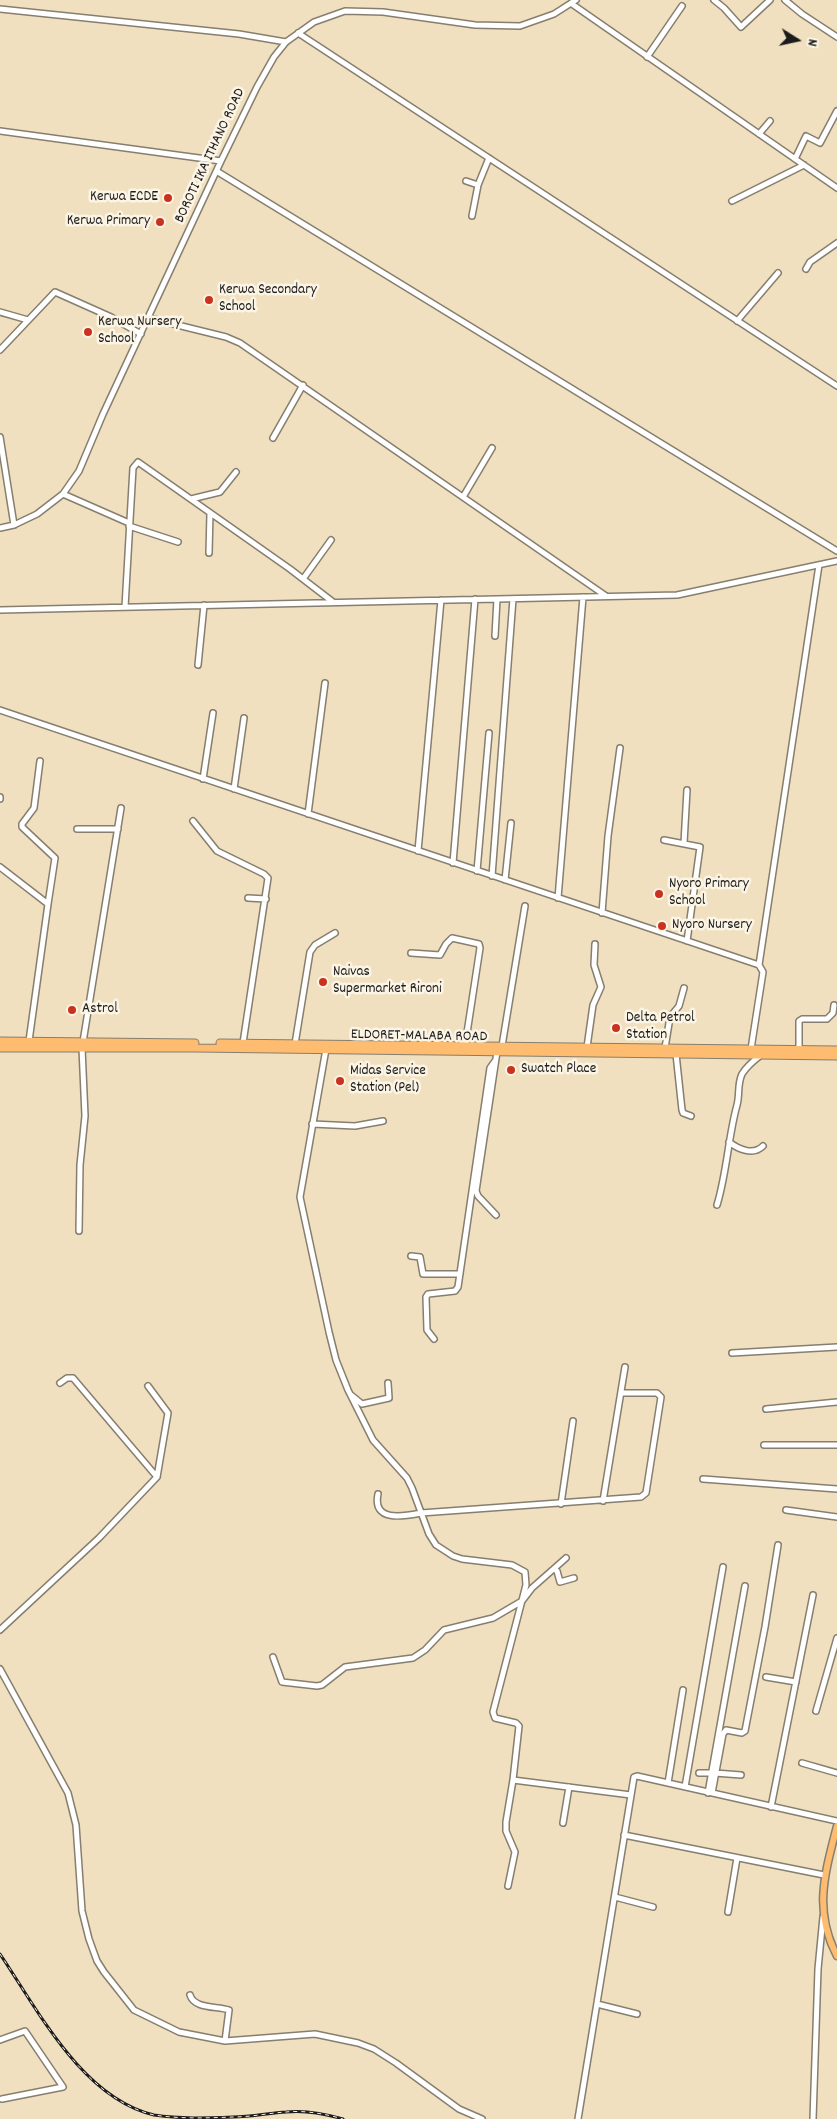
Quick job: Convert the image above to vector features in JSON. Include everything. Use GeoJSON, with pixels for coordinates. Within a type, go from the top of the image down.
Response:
{"type":"FeatureCollection","features":[{"type":"Feature","properties":{"kind":"highway","name":"ELDORET-MALABA ROAD"},"geometry":{"type":"LineString","coordinates":[[0,1041],[82,1045],[326,1050],[587,1048],[837,1050]]}},
{"type":"Feature","properties":{"kind":"highway","name":"ELDORET-MALABA ROAD"},"geometry":{"type":"LineString","coordinates":[[0,1048],[243,1043],[465,1046],[499,1049],[676,1054],[837,1056]]}},
{"type":"Feature","properties":{"kind":"main road"},"geometry":{"type":"LineString","coordinates":[[837,1826],[835,1842],[824,1875],[823,1914],[828,1936],[837,1956]]}},
{"type":"Feature","properties":{"kind":"street"},"geometry":{"type":"LineString","coordinates":[[714,0],[741,27],[769,0]]}},
{"type":"Feature","properties":{"kind":"street"},"geometry":{"type":"LineString","coordinates":[[785,0],[802,14],[837,37]]}},
{"type":"Feature","properties":{"kind":"street"},"geometry":{"type":"LineString","coordinates":[[574,2],[648,57],[837,188]]}},
{"type":"Feature","properties":{"kind":"street","name":"BOROTI IKA ITHANO ROAD"},"geometry":{"type":"LineString","coordinates":[[0,528],[14,525],[37,514],[63,494],[79,471],[103,414],[218,172],[221,161],[274,57],[286,42],[314,22],[345,11],[383,12],[475,26],[520,26],[554,14],[574,2]]}},
{"type":"Feature","properties":{"kind":"street"},"geometry":{"type":"LineString","coordinates":[[648,57],[682,6]]}},
{"type":"Feature","properties":{"kind":"street"},"geometry":{"type":"LineString","coordinates":[[0,9],[229,33],[286,42]]}},
{"type":"Feature","properties":{"kind":"street"},"geometry":{"type":"LineString","coordinates":[[298,33],[837,386]]}},
{"type":"Feature","properties":{"kind":"street"},"geometry":{"type":"LineString","coordinates":[[795,159],[806,136],[820,143],[837,111]]}},
{"type":"Feature","properties":{"kind":"street"},"geometry":{"type":"LineString","coordinates":[[759,134],[770,121]]}},
{"type":"Feature","properties":{"kind":"street"},"geometry":{"type":"LineString","coordinates":[[0,131],[221,161]]}},
{"type":"Feature","properties":{"kind":"street"},"geometry":{"type":"LineString","coordinates":[[472,216],[478,185],[489,158]]}},
{"type":"Feature","properties":{"kind":"street"},"geometry":{"type":"LineString","coordinates":[[732,201],[804,166]]}},
{"type":"Feature","properties":{"kind":"street"},"geometry":{"type":"LineString","coordinates":[[218,172],[837,551]]}},
{"type":"Feature","properties":{"kind":"street"},"geometry":{"type":"LineString","coordinates":[[466,181],[478,185]]}},
{"type":"Feature","properties":{"kind":"street"},"geometry":{"type":"LineString","coordinates":[[806,269],[810,262],[837,243]]}},
{"type":"Feature","properties":{"kind":"street"},"geometry":{"type":"LineString","coordinates":[[737,321],[778,273]]}},
{"type":"Feature","properties":{"kind":"street"},"geometry":{"type":"LineString","coordinates":[[0,350],[55,292],[111,317],[141,334]]}},
{"type":"Feature","properties":{"kind":"street"},"geometry":{"type":"LineString","coordinates":[[0,312],[28,320]]}},
{"type":"Feature","properties":{"kind":"street"},"geometry":{"type":"LineString","coordinates":[[149,318],[240,343],[607,596]]}},
{"type":"Feature","properties":{"kind":"street"},"geometry":{"type":"LineString","coordinates":[[273,438],[303,385]]}},
{"type":"Feature","properties":{"kind":"street"},"geometry":{"type":"LineString","coordinates":[[0,437],[14,525]]}},
{"type":"Feature","properties":{"kind":"street"},"geometry":{"type":"LineString","coordinates":[[463,497],[492,448]]}},
{"type":"Feature","properties":{"kind":"street"},"geometry":{"type":"LineString","coordinates":[[125,607],[133,468],[137,462],[333,602]]}},
{"type":"Feature","properties":{"kind":"street"},"geometry":{"type":"LineString","coordinates":[[190,499],[220,492],[236,472]]}},
{"type":"Feature","properties":{"kind":"street"},"geometry":{"type":"LineString","coordinates":[[63,494],[129,524],[178,542]]}},
{"type":"Feature","properties":{"kind":"street"},"geometry":{"type":"LineString","coordinates":[[210,513],[210,553]]}},
{"type":"Feature","properties":{"kind":"street"},"geometry":{"type":"LineString","coordinates":[[303,579],[331,540]]}},
{"type":"Feature","properties":{"kind":"street"},"geometry":{"type":"LineString","coordinates":[[0,610],[689,593],[837,561]]}},
{"type":"Feature","properties":{"kind":"street"},"geometry":{"type":"LineString","coordinates":[[758,965],[818,565]]}},
{"type":"Feature","properties":{"kind":"street"},"geometry":{"type":"LineString","coordinates":[[558,898],[583,597]]}},
{"type":"Feature","properties":{"kind":"street"},"geometry":{"type":"LineString","coordinates":[[492,876],[513,598]]}},
{"type":"Feature","properties":{"kind":"street"},"geometry":{"type":"LineString","coordinates":[[453,862],[475,599]]}},
{"type":"Feature","properties":{"kind":"street"},"geometry":{"type":"LineString","coordinates":[[495,636],[497,599]]}},
{"type":"Feature","properties":{"kind":"street"},"geometry":{"type":"LineString","coordinates":[[418,851],[440,600]]}},
{"type":"Feature","properties":{"kind":"street"},"geometry":{"type":"LineString","coordinates":[[198,665],[204,605]]}},
{"type":"Feature","properties":{"kind":"street"},"geometry":{"type":"LineString","coordinates":[[308,814],[325,683]]}},
{"type":"Feature","properties":{"kind":"street"},"geometry":{"type":"LineString","coordinates":[[0,710],[758,965],[763,972],[751,1049]]}},
{"type":"Feature","properties":{"kind":"street"},"geometry":{"type":"LineString","coordinates":[[203,778],[213,713]]}},
{"type":"Feature","properties":{"kind":"street"},"geometry":{"type":"LineString","coordinates":[[234,789],[244,718]]}},
{"type":"Feature","properties":{"kind":"street"},"geometry":{"type":"LineString","coordinates":[[477,871],[489,733]]}},
{"type":"Feature","properties":{"kind":"street"},"geometry":{"type":"LineString","coordinates":[[602,913],[608,836],[620,748]]}},
{"type":"Feature","properties":{"kind":"street"},"geometry":{"type":"LineString","coordinates":[[29,1041],[55,858],[22,827],[22,824],[34,808],[40,761]]}},
{"type":"Feature","properties":{"kind":"street"},"geometry":{"type":"LineString","coordinates":[[684,843],[687,790]]}},
{"type":"Feature","properties":{"kind":"street"},"geometry":{"type":"LineString","coordinates":[[79,1231],[80,1166],[85,1116],[82,1045],[121,808]]}},
{"type":"Feature","properties":{"kind":"street"},"geometry":{"type":"LineString","coordinates":[[193,821],[217,851],[267,877],[268,881],[243,1043]]}},
{"type":"Feature","properties":{"kind":"street"},"geometry":{"type":"LineString","coordinates":[[505,880],[511,823]]}},
{"type":"Feature","properties":{"kind":"street"},"geometry":{"type":"LineString","coordinates":[[77,830],[118,829]]}},
{"type":"Feature","properties":{"kind":"street"},"geometry":{"type":"LineString","coordinates":[[664,840],[700,847],[688,941]]}},
{"type":"Feature","properties":{"kind":"street"},"geometry":{"type":"LineString","coordinates":[[0,866],[48,904]]}},
{"type":"Feature","properties":{"kind":"street"},"geometry":{"type":"LineString","coordinates":[[248,898],[266,899]]}},
{"type":"Feature","properties":{"kind":"street"},"geometry":{"type":"LineString","coordinates":[[496,1215],[478,1196],[476,1191],[495,1061],[499,1049],[525,906]]}},
{"type":"Feature","properties":{"kind":"street"},"geometry":{"type":"LineString","coordinates":[[295,1044],[310,952],[315,945],[335,933]]}},
{"type":"Feature","properties":{"kind":"street"},"geometry":{"type":"LineString","coordinates":[[411,953],[440,955],[452,938],[479,944],[480,948],[465,1046]]}},
{"type":"Feature","properties":{"kind":"street"},"geometry":{"type":"LineString","coordinates":[[587,1048],[592,1005],[601,987],[594,965],[595,944]]}},
{"type":"Feature","properties":{"kind":"street"},"geometry":{"type":"LineString","coordinates":[[665,1048],[670,1014],[678,1007],[684,988]]}},
{"type":"Feature","properties":{"kind":"street"},"geometry":{"type":"LineString","coordinates":[[799,1050],[799,1021],[802,1019],[827,1019],[832,1013],[834,1005]]}},
{"type":"Feature","properties":{"kind":"street"},"geometry":{"type":"LineString","coordinates":[[326,1050],[300,1188],[302,1208],[331,1341],[350,1394],[373,1440],[407,1478],[432,1540],[446,1552],[462,1559],[512,1564],[521,1569],[526,1577],[522,1600],[492,1712],[495,1718],[519,1726],[506,1822],[506,1830],[514,1852],[508,1886]]}},
{"type":"Feature","properties":{"kind":"street"},"geometry":{"type":"LineString","coordinates":[[676,1054],[682,1110],[683,1113],[691,1116]]}},
{"type":"Feature","properties":{"kind":"street"},"geometry":{"type":"LineString","coordinates":[[717,1205],[723,1185],[731,1124],[738,1102],[739,1081],[749,1065],[762,1055]]}},
{"type":"Feature","properties":{"kind":"street"},"geometry":{"type":"LineString","coordinates":[[434,1339],[427,1330],[426,1296],[456,1290],[460,1274],[490,1068],[495,1061]]}},
{"type":"Feature","properties":{"kind":"street"},"geometry":{"type":"LineString","coordinates":[[312,1124],[355,1126],[383,1121]]}},
{"type":"Feature","properties":{"kind":"street"},"geometry":{"type":"LineString","coordinates":[[729,1142],[736,1148],[751,1151],[760,1150],[763,1146]]}},
{"type":"Feature","properties":{"kind":"street"},"geometry":{"type":"LineString","coordinates":[[411,1256],[420,1257],[423,1274],[460,1274]]}},
{"type":"Feature","properties":{"kind":"street"},"geometry":{"type":"LineString","coordinates":[[732,1353],[837,1347]]}},
{"type":"Feature","properties":{"kind":"street"},"geometry":{"type":"LineString","coordinates":[[603,1501],[625,1367]]}},
{"type":"Feature","properties":{"kind":"street"},"geometry":{"type":"LineString","coordinates":[[60,1383],[67,1378],[73,1378],[157,1477]]}},
{"type":"Feature","properties":{"kind":"street"},"geometry":{"type":"LineString","coordinates":[[350,1394],[362,1404],[389,1398],[388,1383]]}},
{"type":"Feature","properties":{"kind":"street"},"geometry":{"type":"LineString","coordinates":[[0,1630],[99,1538],[157,1477],[168,1413],[148,1386]]}},
{"type":"Feature","properties":{"kind":"street"},"geometry":{"type":"LineString","coordinates":[[378,1494],[378,1502],[386,1514],[397,1517],[421,1513],[641,1497],[646,1493],[661,1397],[657,1393],[621,1393]]}},
{"type":"Feature","properties":{"kind":"street"},"geometry":{"type":"LineString","coordinates":[[766,1408],[837,1402]]}},
{"type":"Feature","properties":{"kind":"street"},"geometry":{"type":"LineString","coordinates":[[561,1504],[573,1421]]}},
{"type":"Feature","properties":{"kind":"street"},"geometry":{"type":"LineString","coordinates":[[764,1445],[837,1445]]}},
{"type":"Feature","properties":{"kind":"street"},"geometry":{"type":"LineString","coordinates":[[703,1479],[837,1489]]}},
{"type":"Feature","properties":{"kind":"street"},"geometry":{"type":"LineString","coordinates":[[786,1510],[837,1517]]}},
{"type":"Feature","properties":{"kind":"street"},"geometry":{"type":"LineString","coordinates":[[713,1773],[724,1731],[742,1733],[745,1731],[778,1545]]}},
{"type":"Feature","properties":{"kind":"street"},"geometry":{"type":"LineString","coordinates":[[273,1657],[282,1682],[320,1685],[345,1667],[413,1658],[425,1650],[444,1630],[493,1618],[522,1600],[532,1588],[566,1558]]}},
{"type":"Feature","properties":{"kind":"street"},"geometry":{"type":"LineString","coordinates":[[685,1788],[722,1567]]}},
{"type":"Feature","properties":{"kind":"street"},"geometry":{"type":"LineString","coordinates":[[554,1569],[557,1571],[560,1582],[574,1578]]}},
{"type":"Feature","properties":{"kind":"street"},"geometry":{"type":"LineString","coordinates":[[710,1793],[745,1586]]}},
{"type":"Feature","properties":{"kind":"street"},"geometry":{"type":"LineString","coordinates":[[772,1807],[813,1595]]}},
{"type":"Feature","properties":{"kind":"street"},"geometry":{"type":"LineString","coordinates":[[816,1711],[837,1638]]}},
{"type":"Feature","properties":{"kind":"street"},"geometry":{"type":"LineString","coordinates":[[0,1669],[70,1799],[76,1825],[83,1917],[97,1961],[112,1984],[138,2013],[179,2032],[225,2042],[315,2034],[358,2042],[374,2048],[396,2062],[459,2109],[482,2119]]}},
{"type":"Feature","properties":{"kind":"street"},"geometry":{"type":"LineString","coordinates":[[766,1677],[796,1682]]}},
{"type":"Feature","properties":{"kind":"street"},"geometry":{"type":"LineString","coordinates":[[668,1783],[683,1690]]}},
{"type":"Feature","properties":{"kind":"street"},"geometry":{"type":"LineString","coordinates":[[802,1763],[837,1773]]}},
{"type":"Feature","properties":{"kind":"street"},"geometry":{"type":"LineString","coordinates":[[700,1773],[741,1775]]}},
{"type":"Feature","properties":{"kind":"street"},"geometry":{"type":"LineString","coordinates":[[578,2119],[634,1777],[837,1821]]}},
{"type":"Feature","properties":{"kind":"street"},"geometry":{"type":"LineString","coordinates":[[513,1780],[631,1795]]}},
{"type":"Feature","properties":{"kind":"street"},"geometry":{"type":"LineString","coordinates":[[563,1823],[569,1787]]}},
{"type":"Feature","properties":{"kind":"street"},"geometry":{"type":"LineString","coordinates":[[624,1835],[824,1875]]}},
{"type":"Feature","properties":{"kind":"street"},"geometry":{"type":"LineString","coordinates":[[728,1912],[737,1858]]}},
{"type":"Feature","properties":{"kind":"street"},"geometry":{"type":"LineString","coordinates":[[615,1897],[653,1907]]}},
{"type":"Feature","properties":{"kind":"street"},"geometry":{"type":"LineString","coordinates":[[813,2119],[818,1969],[823,1914]]}},
{"type":"Feature","properties":{"kind":"street"},"geometry":{"type":"LineString","coordinates":[[190,1995],[192,2000],[198,2004],[229,2010],[225,2042]]}},
{"type":"Feature","properties":{"kind":"street"},"geometry":{"type":"LineString","coordinates":[[597,2004],[637,2014]]}},
{"type":"Feature","properties":{"kind":"street"},"geometry":{"type":"LineString","coordinates":[[0,2040],[25,2032],[63,2087],[2,2099]]}},
{"type":"Feature","properties":{"kind":"railway"},"geometry":{"type":"LineString","coordinates":[[0,1954],[46,2025],[64,2049],[105,2091],[128,2105],[154,2115],[174,2117],[240,2117],[300,2112],[322,2114],[343,2119]]}},
{"type":"Feature","properties":{"kind":"place","name":"Kerwa ECDE"},"geometry":{"type":"Point","coordinates":[168,198]}},
{"type":"Feature","properties":{"kind":"place","name":"Kerwa Primary"},"geometry":{"type":"Point","coordinates":[160,222]}},
{"type":"Feature","properties":{"kind":"place","name":"Kerwa Secondary School"},"geometry":{"type":"Point","coordinates":[209,300]}},
{"type":"Feature","properties":{"kind":"place","name":"Kerwa Nursery School"},"geometry":{"type":"Point","coordinates":[88,332]}},
{"type":"Feature","properties":{"kind":"place","name":"Nyoro Primary School"},"geometry":{"type":"Point","coordinates":[659,894]}},
{"type":"Feature","properties":{"kind":"place","name":"Nyoro Nursery"},"geometry":{"type":"Point","coordinates":[662,926]}},
{"type":"Feature","properties":{"kind":"place","name":"Naivas Supermarket Rironi"},"geometry":{"type":"Point","coordinates":[323,982]}},
{"type":"Feature","properties":{"kind":"place","name":"Astrol"},"geometry":{"type":"Point","coordinates":[72,1010]}},
{"type":"Feature","properties":{"kind":"place","name":"Delta Petrol Station"},"geometry":{"type":"Point","coordinates":[616,1028]}},
{"type":"Feature","properties":{"kind":"place","name":"Swatch Place"},"geometry":{"type":"Point","coordinates":[511,1070]}},
{"type":"Feature","properties":{"kind":"place","name":"Midas Service Station (Pel)"},"geometry":{"type":"Point","coordinates":[340,1081]}}]}
